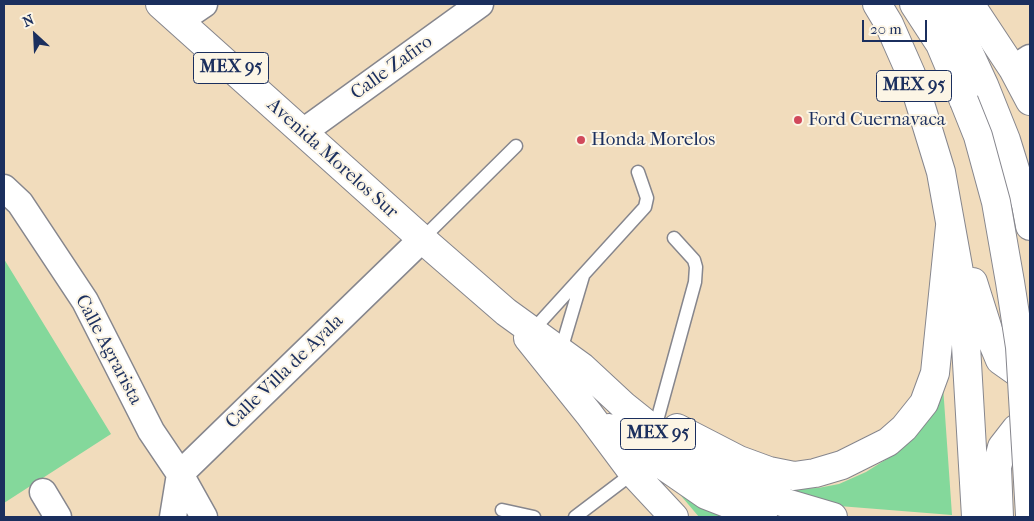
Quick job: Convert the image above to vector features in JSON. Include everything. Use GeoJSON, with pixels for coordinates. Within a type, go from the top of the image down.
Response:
{"type":"FeatureCollection","features":[{"type":"Feature","properties":{"kind":"main road","name":"MEX 95"},"geometry":{"type":"LineString","coordinates":[[877,4],[889,24],[911,74],[941,172],[963,294],[976,517]]}},
{"type":"Feature","properties":{"kind":"main road"},"geometry":{"type":"LineString","coordinates":[[914,4],[940,44],[964,101],[978,136],[996,202],[1020,347],[1030,517]]}},
{"type":"Feature","properties":{"kind":"main road"},"geometry":{"type":"LineString","coordinates":[[940,4],[960,33],[992,104],[1006,140],[1026,205],[1030,226]]}},
{"type":"Feature","properties":{"kind":"main road"},"geometry":{"type":"LineString","coordinates":[[970,4],[1021,64],[1030,101]]}},
{"type":"Feature","properties":{"kind":"main road","name":"Avenida Morelos Sur"},"geometry":{"type":"LineString","coordinates":[[170,12],[506,312]]}},
{"type":"Feature","properties":{"kind":"main road"},"geometry":{"type":"LineString","coordinates":[[941,172],[990,336],[1000,360],[1017,372],[1030,375]]}},
{"type":"Feature","properties":{"kind":"main road"},"geometry":{"type":"LineString","coordinates":[[582,367],[684,433],[739,460],[769,471],[794,476],[815,473],[842,465],[888,442],[904,428],[924,403],[935,373],[950,226]]}},
{"type":"Feature","properties":{"kind":"main road","name":"MEX 95"},"geometry":{"type":"LineString","coordinates":[[506,312],[561,350],[624,406],[664,438],[714,472],[779,501],[833,517]]}},
{"type":"Feature","properties":{"kind":"main road","name":"MEX 95"},"geometry":{"type":"LineString","coordinates":[[506,312],[589,414],[633,473],[674,517]]}},
{"type":"Feature","properties":{"kind":"main road"},"geometry":{"type":"LineString","coordinates":[[589,414],[706,495],[763,517]]}},
{"type":"Feature","properties":{"kind":"main road"},"geometry":{"type":"LineString","coordinates":[[999,517],[997,467],[1002,447],[1016,428],[1030,419]]}},
{"type":"Feature","properties":{"kind":"street"},"geometry":{"type":"LineString","coordinates":[[170,12],[204,4]]}},
{"type":"Feature","properties":{"kind":"street","name":"Calle Zafiro"},"geometry":{"type":"LineString","coordinates":[[303,132],[480,4]]}},
{"type":"Feature","properties":{"kind":"street","name":"Calle Agrarista"},"geometry":{"type":"LineString","coordinates":[[4,188],[20,203],[85,301],[151,431],[180,474],[204,517]]}},
{"type":"Feature","properties":{"kind":"street","name":"Calle Villa de Ayala"},"geometry":{"type":"LineString","coordinates":[[180,474],[422,239]]}},
{"type":"Feature","properties":{"kind":"street"},"geometry":{"type":"LineString","coordinates":[[173,517],[180,474]]}},
{"type":"Feature","properties":{"kind":"street"},"geometry":{"type":"LineString","coordinates":[[44,492],[58,517]]}},
{"type":"Feature","properties":{"kind":"lane"},"geometry":{"type":"LineString","coordinates":[[422,239],[516,146]]}},
{"type":"Feature","properties":{"kind":"lane"},"geometry":{"type":"LineString","coordinates":[[533,330],[645,207],[647,198],[638,172]]}},
{"type":"Feature","properties":{"kind":"lane"},"geometry":{"type":"LineString","coordinates":[[658,417],[695,282],[696,267],[694,260],[674,238]]}},
{"type":"Feature","properties":{"kind":"lane"},"geometry":{"type":"LineString","coordinates":[[561,350],[585,272]]}},
{"type":"Feature","properties":{"kind":"lane"},"geometry":{"type":"LineString","coordinates":[[576,517],[633,473]]}},
{"type":"Feature","properties":{"kind":"lane"},"geometry":{"type":"LineString","coordinates":[[502,510],[534,517]]}},
{"type":"Feature","properties":{"kind":"green space"},"geometry":{"type":"Polygon","coordinates":[[[4,259],[111,434],[4,503],[4,259]]]}},
{"type":"Feature","properties":{"kind":"green space"},"geometry":{"type":"Polygon","coordinates":[[[943,386],[952,515],[839,506],[782,489],[818,488],[839,484],[866,472],[893,455],[912,437],[943,386]]]}},
{"type":"Feature","properties":{"kind":"green space"},"geometry":{"type":"Polygon","coordinates":[[[677,491],[732,517],[699,517],[677,491]]]}},
{"type":"Feature","properties":{"kind":"place","name":"Ford Cuernavaca"},"geometry":{"type":"Point","coordinates":[798,120]}},
{"type":"Feature","properties":{"kind":"place","name":"Honda Morelos"},"geometry":{"type":"Point","coordinates":[581,140]}}]}
